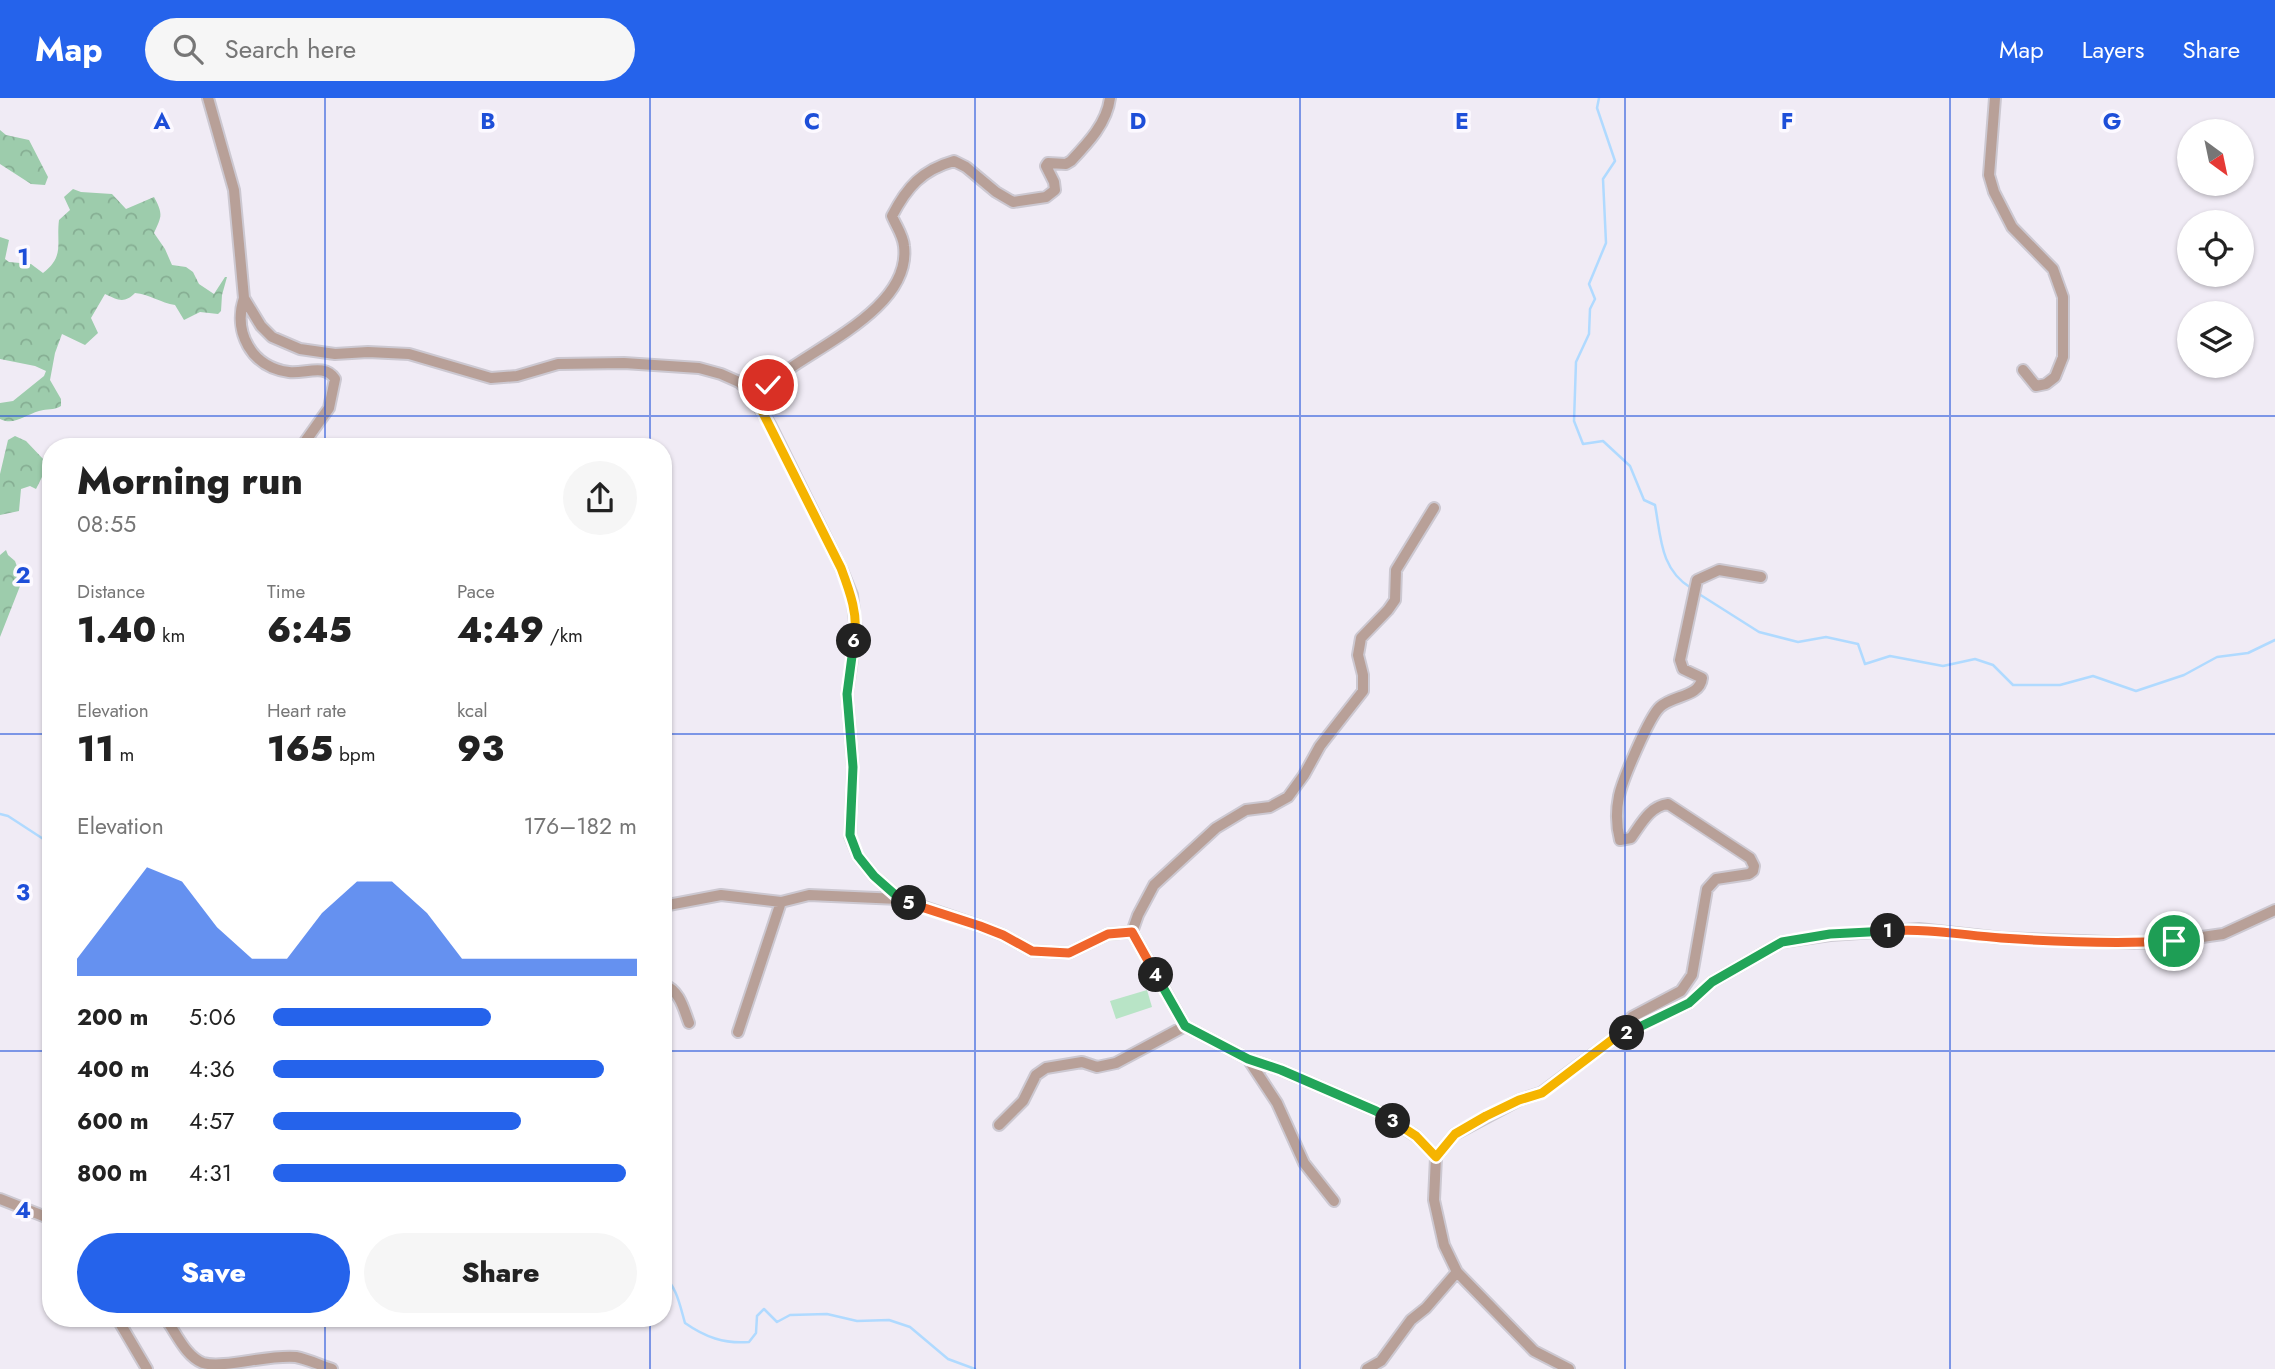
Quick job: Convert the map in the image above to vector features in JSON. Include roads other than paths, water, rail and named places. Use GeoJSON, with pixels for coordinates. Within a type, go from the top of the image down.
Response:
{"type":"FeatureCollection","features":[{"type":"Feature","properties":{"kind":"street"},"geometry":{"type":"LineString","coordinates":[[208,98],[234,190],[244,298],[240,311],[240,327],[247,346],[252,353],[279,370],[325,370],[335,379],[329,408],[308,438]]}},
{"type":"Feature","properties":{"kind":"street"},"geometry":{"type":"LineString","coordinates":[[757,401],[768,385],[800,361],[849,331],[888,295],[903,266],[905,249],[892,216],[916,179],[942,164],[954,161],[1013,202],[1046,197],[1055,190],[1046,166],[1048,163],[1066,164],[1072,161],[1099,128],[1110,98]]}},
{"type":"Feature","properties":{"kind":"street"},"geometry":{"type":"LineString","coordinates":[[1994,98],[1989,175],[1994,192],[2012,227],[2053,269],[2063,297],[2063,357],[2055,377],[2046,384],[2036,386],[2023,370]]}},
{"type":"Feature","properties":{"kind":"street"},"geometry":{"type":"LineString","coordinates":[[244,298],[265,332],[310,351],[335,354],[409,354],[491,378],[517,376],[558,364],[624,363],[699,368],[739,382],[757,401],[830,544],[852,595],[856,630],[847,694],[853,767],[850,835],[858,856],[874,876],[900,899]]}},
{"type":"Feature","properties":{"kind":"street"},"geometry":{"type":"LineString","coordinates":[[1434,508],[1396,570],[1395,600],[1361,638],[1358,655],[1363,674],[1363,691],[1320,746],[1304,775],[1288,797],[1270,807],[1246,810],[1216,828],[1154,885],[1132,932],[1185,1026],[1248,1059],[1281,1070],[1376,1111],[1416,1136],[1436,1157]]}},
{"type":"Feature","properties":{"kind":"street"},"geometry":{"type":"LineString","coordinates":[[1613,1039],[1632,1017],[1681,990],[1692,975],[1707,889],[1716,879],[1749,874],[1754,866],[1750,858],[1668,804],[1658,805],[1651,811],[1631,838],[1620,840],[1616,826],[1619,795],[1659,708],[1674,698],[1697,691],[1701,687],[1702,678],[1683,669],[1680,660],[1697,580],[1719,570],[1761,577]]}},
{"type":"Feature","properties":{"kind":"street"},"geometry":{"type":"LineString","coordinates":[[672,904],[721,895],[781,902],[809,895],[900,899],[1003,935],[1032,951],[1069,953],[1108,934],[1132,932]]}},
{"type":"Feature","properties":{"kind":"street"},"geometry":{"type":"LineString","coordinates":[[738,1032],[781,902]]}},
{"type":"Feature","properties":{"kind":"street"},"geometry":{"type":"LineString","coordinates":[[1569,1369],[1534,1351],[1457,1272],[1444,1245],[1434,1200],[1436,1157],[1455,1134],[1519,1100],[1542,1093],[1613,1039],[1689,1003],[1712,982],[1782,942],[1830,934],[1919,929],[2001,938],[2134,943],[2174,941],[2223,934],[2275,910]]}},
{"type":"Feature","properties":{"kind":"street"},"geometry":{"type":"LineString","coordinates":[[672,988],[681,1000],[689,1023]]}},
{"type":"Feature","properties":{"kind":"street"},"geometry":{"type":"LineString","coordinates":[[999,1125],[1023,1101],[1036,1075],[1046,1068],[1082,1062],[1097,1067],[1116,1063],[1185,1026]]}},
{"type":"Feature","properties":{"kind":"street"},"geometry":{"type":"LineString","coordinates":[[1248,1059],[1277,1104],[1304,1163],[1334,1201]]}},
{"type":"Feature","properties":{"kind":"street"},"geometry":{"type":"LineString","coordinates":[[0,1199],[42,1215]]}},
{"type":"Feature","properties":{"kind":"street"},"geometry":{"type":"LineString","coordinates":[[1367,1369],[1381,1361],[1411,1320],[1426,1308],[1457,1272]]}},
{"type":"Feature","properties":{"kind":"street"},"geometry":{"type":"LineString","coordinates":[[122,1327],[147,1369]]}},
{"type":"Feature","properties":{"kind":"street"},"geometry":{"type":"LineString","coordinates":[[171,1327],[192,1356],[202,1363],[216,1366],[296,1357],[332,1369]]}},
{"type":"Feature","properties":{"kind":"waterway"},"geometry":{"type":"LineString","coordinates":[[1599,98],[1597,108],[1615,161],[1603,179],[1606,243],[1589,284],[1595,299],[1590,309],[1589,334],[1576,362],[1574,421],[1583,444],[1603,441],[1630,466],[1644,500],[1655,505],[1668,562],[1673,572],[1691,588]]}},
{"type":"Feature","properties":{"kind":"waterway"},"geometry":{"type":"LineString","coordinates":[[1699,594],[1759,632],[1798,642],[1826,637],[1858,644],[1865,664],[1890,656],[1943,666],[1975,659],[1993,665],[2013,685],[2060,685],[2093,676],[2136,691],[2184,675],[2217,657],[2248,653],[2275,640]]}},
{"type":"Feature","properties":{"kind":"waterway"},"geometry":{"type":"LineString","coordinates":[[0,814],[8,816],[42,838]]}},
{"type":"Feature","properties":{"kind":"waterway"},"geometry":{"type":"LineString","coordinates":[[672,1286],[685,1323],[715,1338],[731,1342],[749,1342],[756,1333],[757,1316],[764,1309],[777,1322],[790,1315],[827,1314],[857,1321],[889,1320],[910,1327],[948,1359],[975,1369]]}}]}
